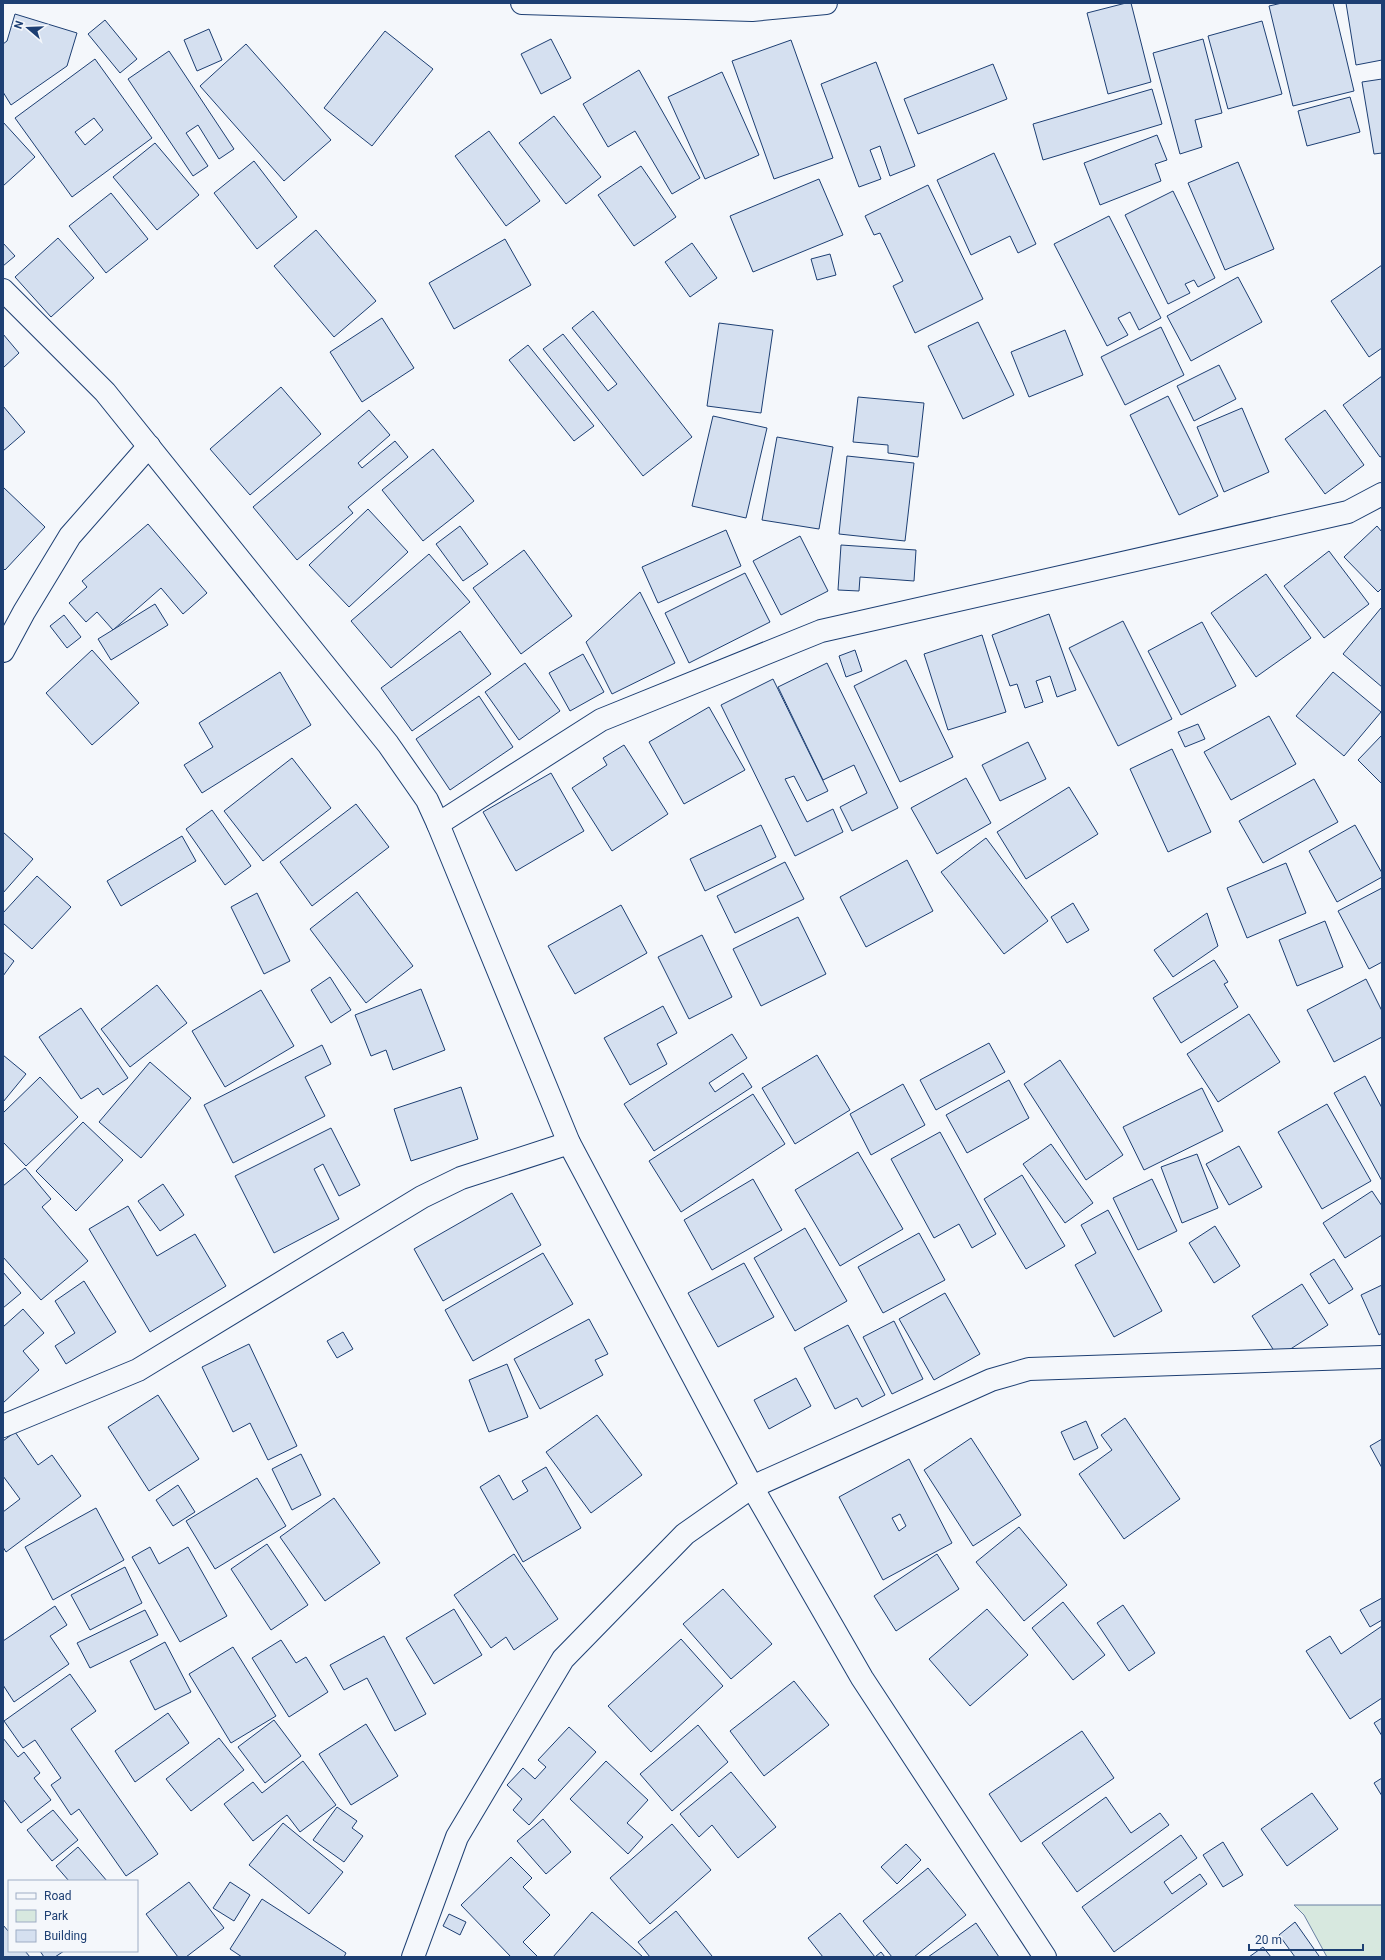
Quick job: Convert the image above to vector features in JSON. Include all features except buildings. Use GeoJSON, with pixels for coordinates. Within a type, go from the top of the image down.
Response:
{"type":"FeatureCollection","features":[{"type":"Feature","properties":{"kind":"street"},"geometry":{"type":"LineString","coordinates":[[522,3],[752,10],[826,3]]}},
{"type":"Feature","properties":{"kind":"street"},"geometry":{"type":"LineString","coordinates":[[3,290],[105,392],[388,744],[427,800],[569,1143],[752,1487],[862,1678],[1045,1957]]}},
{"type":"Feature","properties":{"kind":"street"},"geometry":{"type":"LineString","coordinates":[[3,651],[24,612],[70,536],[149,446]]}},
{"type":"Feature","properties":{"kind":"street"},"geometry":{"type":"LineString","coordinates":[[438,824],[601,720],[821,631],[1348,512],[1382,494]]}},
{"type":"Feature","properties":{"kind":"street"},"geometry":{"type":"LineString","coordinates":[[3,1426],[138,1370],[422,1197],[461,1178],[569,1143]]}},
{"type":"Feature","properties":{"kind":"street"},"geometry":{"type":"LineString","coordinates":[[413,1957],[457,1837],[563,1659],[685,1534],[752,1487],[991,1380],[1029,1369],[1382,1357]]}},
{"type":"Feature","properties":{"kind":"green space"},"geometry":{"type":"Polygon","coordinates":[[[1294,1905],[1382,1905],[1382,1957],[1327,1957],[1304,1915],[1294,1905]]]}}]}
